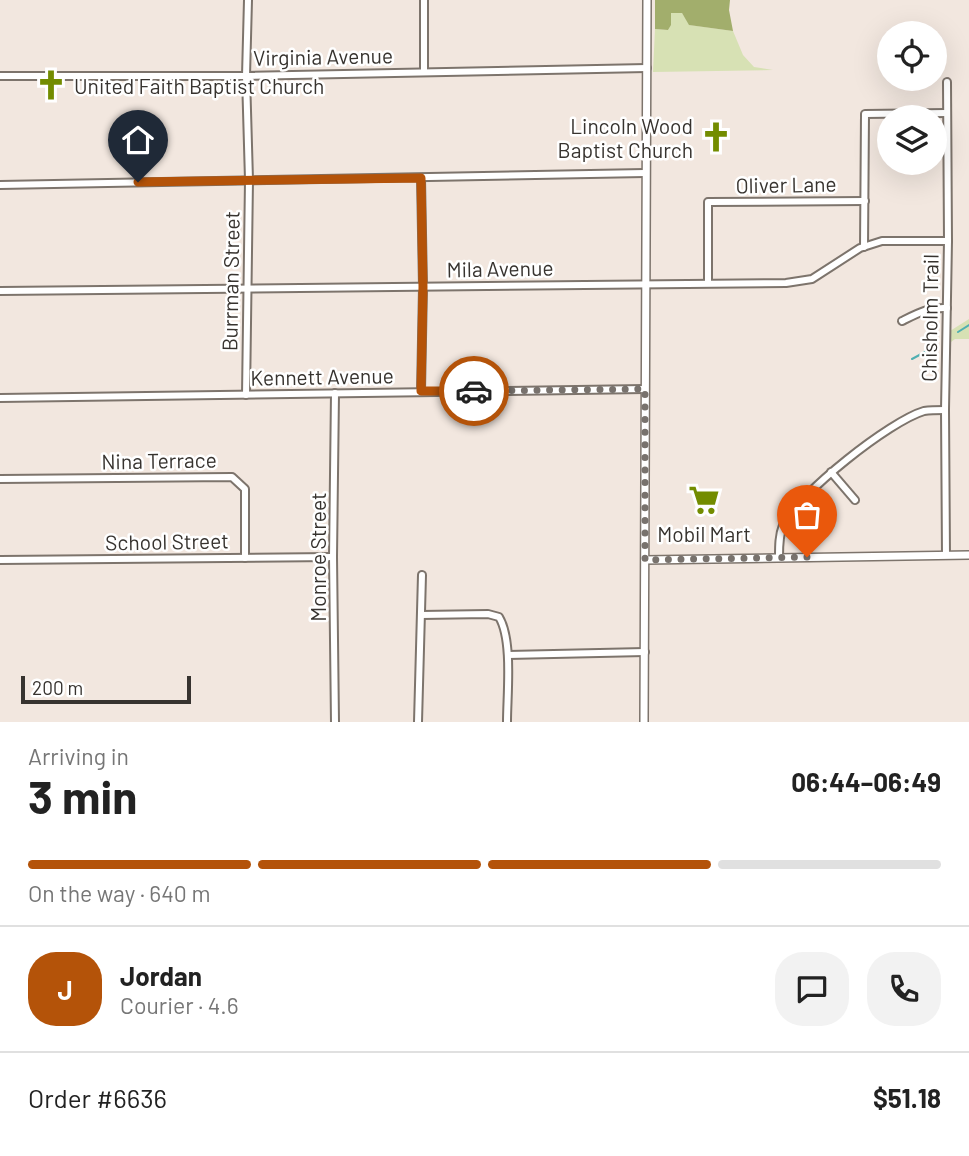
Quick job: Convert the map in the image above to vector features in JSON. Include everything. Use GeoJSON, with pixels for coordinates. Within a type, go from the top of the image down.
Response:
{"type":"FeatureCollection","features":[{"type":"Feature","properties":{"kind":"main road"},"geometry":{"type":"LineString","coordinates":[[644,722],[647,0]]}},
{"type":"Feature","properties":{"kind":"main road"},"geometry":{"type":"LineString","coordinates":[[645,560],[969,555]]}},
{"type":"Feature","properties":{"kind":"street","name":"Burrman Street"},"geometry":{"type":"LineString","coordinates":[[246,395],[248,0]]}},
{"type":"Feature","properties":{"kind":"street"},"geometry":{"type":"LineString","coordinates":[[424,0],[424,72]]}},
{"type":"Feature","properties":{"kind":"street","name":"Virginia Avenue"},"geometry":{"type":"LineString","coordinates":[[0,76],[246,76],[647,68]]}},
{"type":"Feature","properties":{"kind":"street","name":"Chisholm Trail"},"geometry":{"type":"LineString","coordinates":[[946,555],[947,113]]}},
{"type":"Feature","properties":{"kind":"street"},"geometry":{"type":"LineString","coordinates":[[864,247],[865,114],[877,114]]}},
{"type":"Feature","properties":{"kind":"street"},"geometry":{"type":"LineString","coordinates":[[0,185],[645,173]]}},
{"type":"Feature","properties":{"kind":"street"},"geometry":{"type":"LineString","coordinates":[[421,178],[421,391]]}},
{"type":"Feature","properties":{"kind":"street","name":"Oliver Lane"},"geometry":{"type":"LineString","coordinates":[[708,283],[708,202],[864,201]]}},
{"type":"Feature","properties":{"kind":"street","name":"Mila Avenue"},"geometry":{"type":"LineString","coordinates":[[0,291],[786,283],[812,279],[864,247],[882,241],[948,241]]}},
{"type":"Feature","properties":{"kind":"street"},"geometry":{"type":"LineString","coordinates":[[902,321],[922,310],[947,308]]}},
{"type":"Feature","properties":{"kind":"street","name":"Kennett Avenue"},"geometry":{"type":"LineString","coordinates":[[0,398],[645,389]]}},
{"type":"Feature","properties":{"kind":"street","name":"Monroe Street"},"geometry":{"type":"LineString","coordinates":[[335,393],[335,722]]}},
{"type":"Feature","properties":{"kind":"street"},"geometry":{"type":"LineString","coordinates":[[779,557],[780,533],[784,524],[796,507],[831,472],[880,435],[908,419],[922,412],[945,410]]}},
{"type":"Feature","properties":{"kind":"street"},"geometry":{"type":"LineString","coordinates":[[831,472],[855,500]]}},
{"type":"Feature","properties":{"kind":"street","name":"Nina Terrace"},"geometry":{"type":"LineString","coordinates":[[0,479],[232,477],[245,489],[245,558]]}},
{"type":"Feature","properties":{"kind":"street","name":"School Street"},"geometry":{"type":"LineString","coordinates":[[0,560],[333,557]]}},
{"type":"Feature","properties":{"kind":"street"},"geometry":{"type":"LineString","coordinates":[[418,722],[422,575]]}},
{"type":"Feature","properties":{"kind":"street"},"geometry":{"type":"LineString","coordinates":[[421,615],[488,614],[499,617],[503,623],[508,655],[507,722]]}},
{"type":"Feature","properties":{"kind":"street"},"geometry":{"type":"LineString","coordinates":[[508,655],[645,652]]}},
{"type":"Feature","properties":{"kind":"green space"},"geometry":{"type":"Polygon","coordinates":[[[655,0],[730,0],[733,31],[689,25],[682,13],[671,13],[668,30],[655,29],[655,0]]]}},
{"type":"Feature","properties":{"kind":"green space"},"geometry":{"type":"Polygon","coordinates":[[[671,13],[682,13],[690,25],[733,31],[743,55],[754,67],[773,70],[653,72],[655,29],[668,30],[671,13]]]}},
{"type":"Feature","properties":{"kind":"green space"},"geometry":{"type":"Polygon","coordinates":[[[969,319],[969,339],[955,339],[951,342],[950,331],[969,319]]]}},
{"type":"Feature","properties":{"kind":"waterway"},"geometry":{"type":"LineString","coordinates":[[958,332],[969,325]]}},
{"type":"Feature","properties":{"kind":"waterway"},"geometry":{"type":"LineString","coordinates":[[912,359],[936,346]]}},
{"type":"Feature","properties":{"kind":"way so far"},"geometry":{"type":"LineString","coordinates":[[474,391],[645,389],[645,560],[807,557]]}},
{"type":"Feature","properties":{"kind":"place","name":"United Faith Baptist Church"},"geometry":{"type":"Point","coordinates":[51,85]}},
{"type":"Feature","properties":{"kind":"place","name":"Lincoln Wood Baptist Church"},"geometry":{"type":"Point","coordinates":[716,137]}},
{"type":"Feature","properties":{"kind":"place","name":"Mobil Mart"},"geometry":{"type":"Point","coordinates":[704,500]}},
{"type":"Feature","properties":{"kind":"route"},"geometry":{"type":"LineString","coordinates":[[138,182],[421,178],[421,391],[474,391]]}}]}
